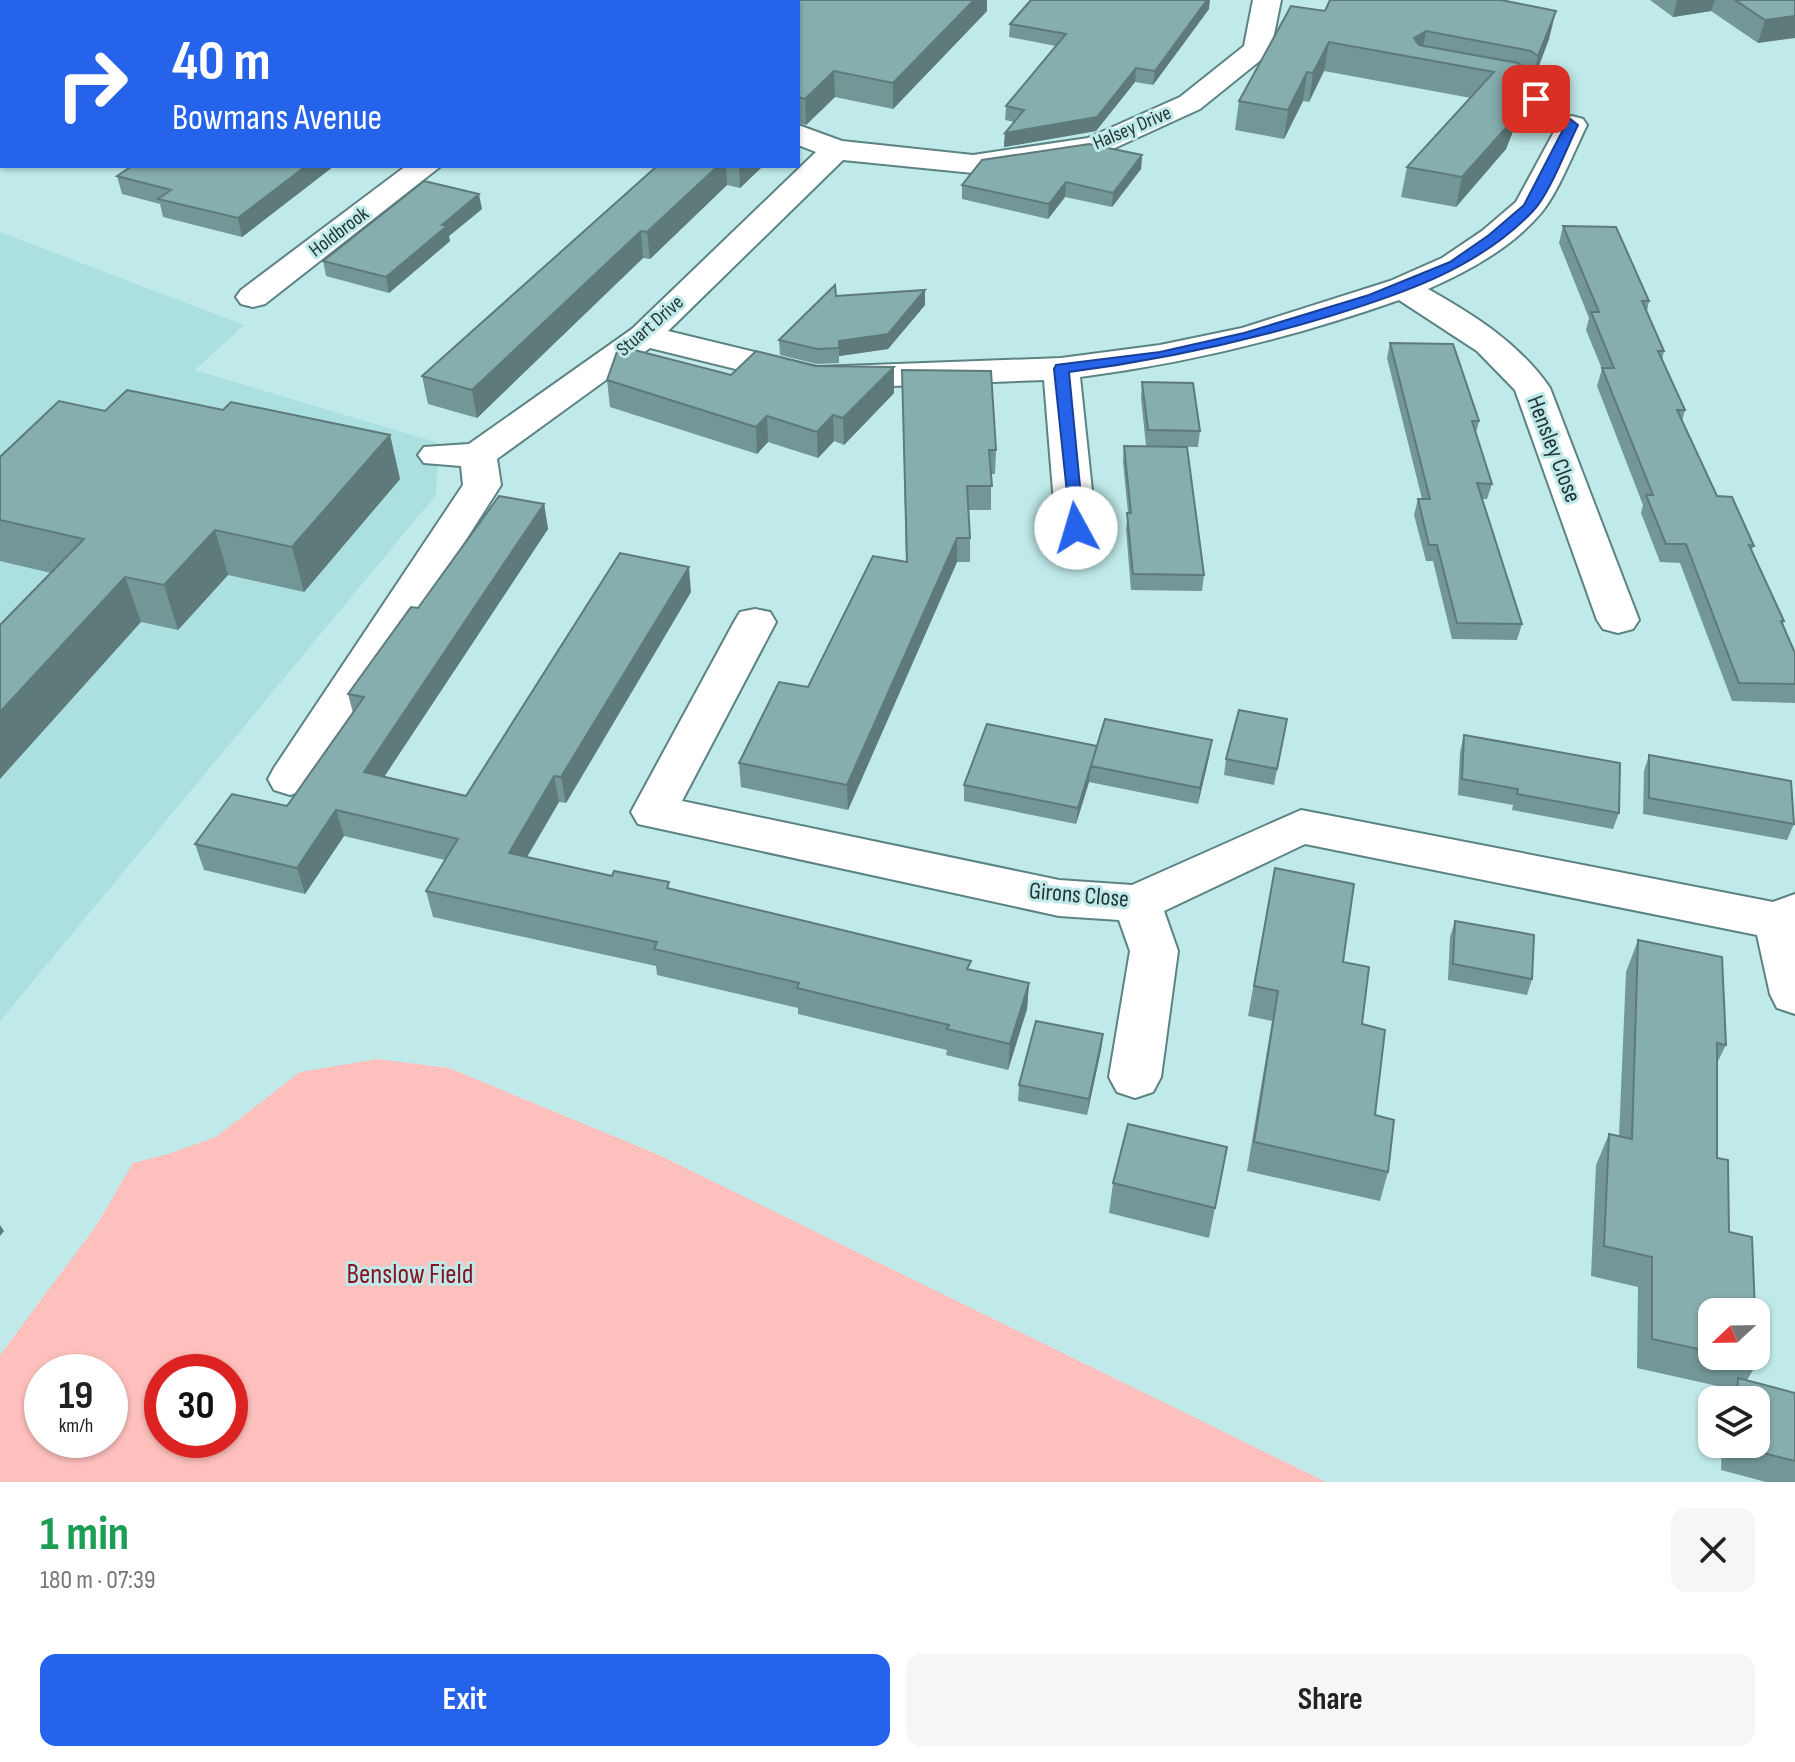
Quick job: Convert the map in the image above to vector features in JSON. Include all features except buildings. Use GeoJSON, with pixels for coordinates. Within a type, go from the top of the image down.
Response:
{"type":"FeatureCollection","features":[{"type":"Feature","properties":{"kind":"street","name":"Halsey Drive"},"geometry":{"type":"LineString","coordinates":[[800,135],[836,150],[973,164],[1095,146],[1190,103],[1257,49],[1267,0]]}},
{"type":"Feature","properties":{"kind":"street"},"geometry":{"type":"LineString","coordinates":[[644,336],[817,378],[1061,369],[1160,356],[1248,337],[1402,288],[1454,265],[1494,238],[1529,207],[1572,125]]}},
{"type":"Feature","properties":{"kind":"street","name":"Stuart Drive"},"geometry":{"type":"LineString","coordinates":[[478,455],[644,336],[836,150]]}},
{"type":"Feature","properties":{"kind":"street","name":"Holdbrook"},"geometry":{"type":"LineString","coordinates":[[253,297],[423,168]]}},
{"type":"Feature","properties":{"kind":"street","name":"Hensley Close"},"geometry":{"type":"LineString","coordinates":[[1402,288],[1466,325],[1498,349],[1532,388],[1618,620]]}},
{"type":"Feature","properties":{"kind":"street"},"geometry":{"type":"LineString","coordinates":[[1061,369],[1076,528]]}},
{"type":"Feature","properties":{"kind":"street"},"geometry":{"type":"LineString","coordinates":[[290,779],[482,485],[478,455],[437,455]]}},
{"type":"Feature","properties":{"kind":"street","name":"Girons Close"},"geometry":{"type":"LineString","coordinates":[[755,622],[654,812],[1059,898],[1137,903],[1301,827],[1787,916]]}},
{"type":"Feature","properties":{"kind":"street"},"geometry":{"type":"LineString","coordinates":[[1135,1077],[1154,951],[1137,903]]}},
{"type":"Feature","properties":{"kind":"street"},"geometry":{"type":"LineString","coordinates":[[1787,916],[1795,994]]}},
{"type":"Feature","properties":{"kind":"lane"},"geometry":{"type":"LineString","coordinates":[[1490,80],[1518,85],[1572,125]]}},
{"type":"Feature","properties":{"kind":"shaded area"},"geometry":{"type":"Polygon","coordinates":[[[0,232],[244,325],[195,370],[439,443],[436,495],[0,1021],[0,232]]]}},
{"type":"Feature","properties":{"kind":"green space","name":"Benslow Field"},"geometry":{"type":"Polygon","coordinates":[[[377,1059],[449,1068],[659,1155],[1326,1482],[0,1482],[0,1355],[96,1226],[133,1163],[216,1137],[300,1072],[377,1059]]]}},
{"type":"Feature","properties":{"kind":"route"},"geometry":{"type":"LineString","coordinates":[[1076,528],[1061,369],[1160,356],[1248,337],[1374,298],[1454,265],[1494,238],[1529,207],[1572,125],[1536,99]]}}]}
